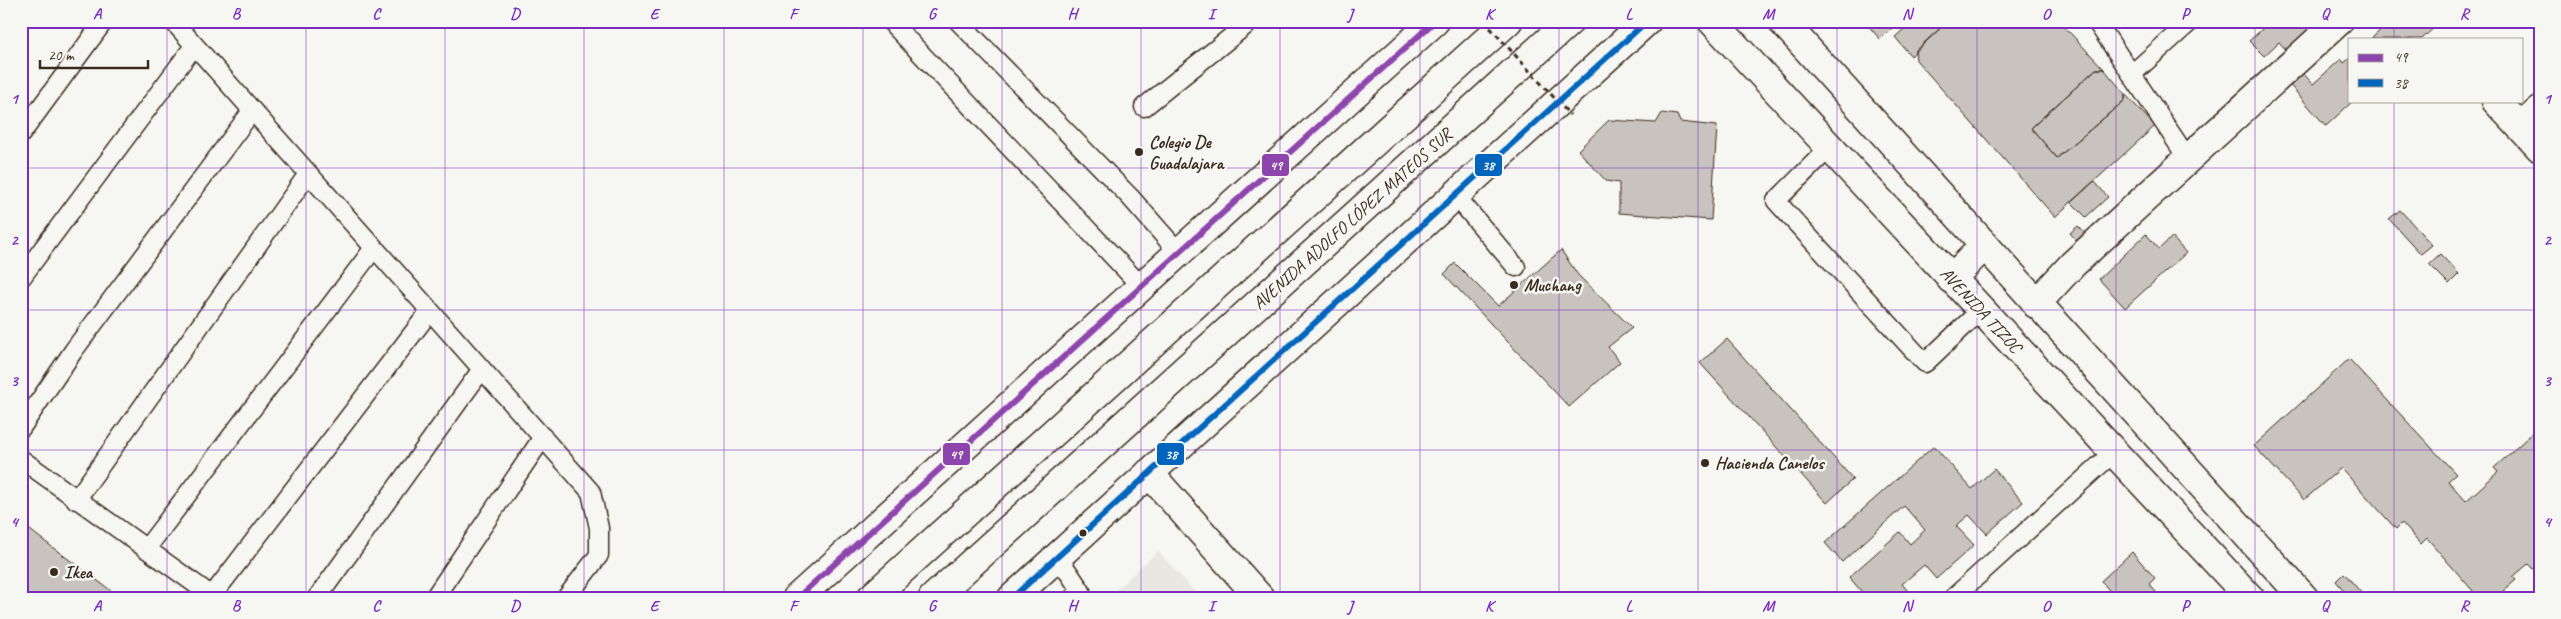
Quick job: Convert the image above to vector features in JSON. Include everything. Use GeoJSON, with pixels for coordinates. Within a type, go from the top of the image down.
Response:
{"type":"FeatureCollection","features":[{"type":"Feature","properties":{"kind":"main road"},"geometry":{"type":"LineString","coordinates":[[797,598],[1180,254],[1435,21]]}},
{"type":"Feature","properties":{"kind":"main road"},"geometry":{"type":"LineString","coordinates":[[871,598],[1508,21]]}},
{"type":"Feature","properties":{"kind":"main road","name":"AVENIDA ADOLFO LÓPEZ MATEOS SUR"},"geometry":{"type":"LineString","coordinates":[[933,598],[1570,21]]}},
{"type":"Feature","properties":{"kind":"main road"},"geometry":{"type":"LineString","coordinates":[[1012,598],[1647,21]]}},
{"type":"Feature","properties":{"kind":"main road","name":"AVENIDA TIZOC"},"geometry":{"type":"LineString","coordinates":[[1712,21],[2250,598]]}},
{"type":"Feature","properties":{"kind":"main road"},"geometry":{"type":"LineString","coordinates":[[1782,21],[2036,304],[2304,598]]}},
{"type":"Feature","properties":{"kind":"main road"},"geometry":{"type":"LineString","coordinates":[[2036,304],[2074,264],[2339,21]]}},
{"type":"Feature","properties":{"kind":"main road"},"geometry":{"type":"LineString","coordinates":[[2498,102],[2530,119],[2540,148]]}},
{"type":"Feature","properties":{"kind":"main road"},"geometry":{"type":"LineString","coordinates":[[1951,279],[1985,245]]}},
{"type":"Feature","properties":{"kind":"main road"},"geometry":{"type":"LineString","coordinates":[[1149,473],[1260,598]]}},
{"type":"Feature","properties":{"kind":"lane"},"geometry":{"type":"LineString","coordinates":[[21,134],[104,21]]}},
{"type":"Feature","properties":{"kind":"lane"},"geometry":{"type":"LineString","coordinates":[[173,21],[591,492],[599,528],[599,554],[566,598]]}},
{"type":"Feature","properties":{"kind":"lane"},"geometry":{"type":"LineString","coordinates":[[890,21],[1142,287]]}},
{"type":"Feature","properties":{"kind":"lane"},"geometry":{"type":"LineString","coordinates":[[958,21],[1130,196],[1180,254]]}},
{"type":"Feature","properties":{"kind":"lane"},"geometry":{"type":"LineString","coordinates":[[1144,107],[1251,21]]}},
{"type":"Feature","properties":{"kind":"lane"},"geometry":{"type":"LineString","coordinates":[[2096,21],[2188,159]]}},
{"type":"Feature","properties":{"kind":"lane"},"geometry":{"type":"LineString","coordinates":[[2132,74],[2190,21]]}},
{"type":"Feature","properties":{"kind":"lane"},"geometry":{"type":"LineString","coordinates":[[21,278],[194,46]]}},
{"type":"Feature","properties":{"kind":"lane"},"geometry":{"type":"LineString","coordinates":[[21,428],[74,350],[252,111]]}},
{"type":"Feature","properties":{"kind":"lane"},"geometry":{"type":"LineString","coordinates":[[1829,148],[1776,201],[1926,363],[1981,310]]}},
{"type":"Feature","properties":{"kind":"lane"},"geometry":{"type":"LineString","coordinates":[[76,500],[308,174]]}},
{"type":"Feature","properties":{"kind":"lane"},"geometry":{"type":"LineString","coordinates":[[1456,195],[1516,267]]}},
{"type":"Feature","properties":{"kind":"lane"},"geometry":{"type":"LineString","coordinates":[[146,549],[374,248]]}},
{"type":"Feature","properties":{"kind":"lane"},"geometry":{"type":"LineString","coordinates":[[21,459],[213,597],[430,311]]}},
{"type":"Feature","properties":{"kind":"lane"},"geometry":{"type":"LineString","coordinates":[[317,598],[482,369]]}},
{"type":"Feature","properties":{"kind":"lane"},"geometry":{"type":"LineString","coordinates":[[434,598],[543,437]]}},
{"type":"Feature","properties":{"kind":"lane"},"geometry":{"type":"LineString","coordinates":[[1953,598],[2114,452]]}},
{"type":"Feature","properties":{"kind":"lane"},"geometry":{"type":"LineString","coordinates":[[1058,557],[1081,591],[1073,598]]}},
{"type":"Feature","properties":{"kind":"path"},"geometry":{"type":"LineString","coordinates":[[1484,21],[1570,115]]}},
{"type":"Feature","properties":{"kind":"shaded area"},"geometry":{"type":"Polygon","coordinates":[[[1158,551],[1200,598],[1107,598],[1158,551]]]}},
{"type":"Feature","properties":{"kind":"building"},"geometry":{"type":"Polygon","coordinates":[[[1864,21],[1948,21],[1911,56],[1895,37],[1905,28],[1899,22],[1880,39],[1864,21]]]}},
{"type":"Feature","properties":{"kind":"building"},"geometry":{"type":"Polygon","coordinates":[[[1948,21],[2059,21],[2104,69],[2096,69],[2031,128],[2057,158],[2125,100],[2125,94],[2155,126],[2055,217],[1916,60],[1915,51],[1948,21]]]}},
{"type":"Feature","properties":{"kind":"building"},"geometry":{"type":"Polygon","coordinates":[[[2271,21],[2319,21],[2288,52],[2279,42],[2264,56],[2249,41],[2271,21]]]}},
{"type":"Feature","properties":{"kind":"building"},"geometry":{"type":"Polygon","coordinates":[[[2390,21],[2398,21],[2404,28],[2411,21],[2441,21],[2423,38],[2372,38],[2390,21]]]}},
{"type":"Feature","properties":{"kind":"building"},"geometry":{"type":"Polygon","coordinates":[[[2341,59],[2344,63],[2348,60],[2348,102],[2352,102],[2326,126],[2287,82],[2299,69],[2313,84],[2341,59]]]}},
{"type":"Feature","properties":{"kind":"building"},"geometry":{"type":"Polygon","coordinates":[[[2096,69],[2104,69],[2125,94],[2125,100],[2057,158],[2031,128],[2096,69]]]}},
{"type":"Feature","properties":{"kind":"building"},"geometry":{"type":"Polygon","coordinates":[[[1662,113],[1677,115],[1680,122],[1717,126],[1711,220],[1619,213],[1619,183],[1606,181],[1578,150],[1609,120],[1656,123],[1662,113]]]}},
{"type":"Feature","properties":{"kind":"building"},"geometry":{"type":"Polygon","coordinates":[[[2094,181],[2108,197],[2086,217],[2071,202],[2094,181]]]}},
{"type":"Feature","properties":{"kind":"building"},"geometry":{"type":"Polygon","coordinates":[[[2400,210],[2432,245],[2421,254],[2389,219],[2400,210]]]}},
{"type":"Feature","properties":{"kind":"building"},"geometry":{"type":"Polygon","coordinates":[[[2078,226],[2090,239],[2082,247],[2070,233],[2078,226]]]}},
{"type":"Feature","properties":{"kind":"building"},"geometry":{"type":"Polygon","coordinates":[[[2146,234],[2159,249],[2172,237],[2186,253],[2125,308],[2099,279],[2146,234]]]}},
{"type":"Feature","properties":{"kind":"building"},"geometry":{"type":"Polygon","coordinates":[[[1561,250],[1578,275],[1632,328],[1608,347],[1620,362],[1569,407],[1444,274],[1455,263],[1498,306],[1561,250]]]}},
{"type":"Feature","properties":{"kind":"building"},"geometry":{"type":"Polygon","coordinates":[[[2440,254],[2459,274],[2449,284],[2429,264],[2440,254]]]}},
{"type":"Feature","properties":{"kind":"building"},"geometry":{"type":"Polygon","coordinates":[[[1727,339],[1853,479],[1827,503],[1700,363],[1727,339]]]}},
{"type":"Feature","properties":{"kind":"building"},"geometry":{"type":"Polygon","coordinates":[[[2349,359],[2456,474],[2448,481],[2466,501],[2498,472],[2494,468],[2540,426],[2540,576],[2528,564],[2513,577],[2516,580],[2495,598],[2479,598],[2427,538],[2421,544],[2402,523],[2396,529],[2341,468],[2304,500],[2254,446],[2349,359]]]}},
{"type":"Feature","properties":{"kind":"building"},"geometry":{"type":"Polygon","coordinates":[[[1934,446],[1972,489],[1994,469],[2023,502],[1987,534],[1969,515],[1956,526],[1974,545],[1936,579],[1924,565],[1902,584],[1914,598],[1867,598],[1849,577],[1900,532],[1910,544],[1925,530],[1904,506],[1842,562],[1825,543],[1934,446]]]}},
{"type":"Feature","properties":{"kind":"building","name":"Ikea"},"geometry":{"type":"Polygon","coordinates":[[[21,523],[52,547],[121,598],[21,598],[21,523]]]}},
{"type":"Feature","properties":{"kind":"building"},"geometry":{"type":"Polygon","coordinates":[[[2132,552],[2155,578],[2149,584],[2161,598],[2116,598],[2101,581],[2132,552]]]}},
{"type":"Feature","properties":{"kind":"building"},"geometry":{"type":"Polygon","coordinates":[[[2344,573],[2364,596],[2362,598],[2350,598],[2336,581],[2344,573]]]}},
{"type":"Feature","properties":{"kind":"transit line","name":"49"},"geometry":{"type":"LineString","coordinates":[[797,598],[1435,21]]}},
{"type":"Feature","properties":{"kind":"transit line","name":"38"},"geometry":{"type":"LineString","coordinates":[[1012,598],[1647,21]]}},
{"type":"Feature","properties":{"kind":"place","name":"Colegio De Guadalajara"},"geometry":{"type":"Point","coordinates":[1139,152]}},
{"type":"Feature","properties":{"kind":"place","name":"Muchang"},"geometry":{"type":"Point","coordinates":[1514,285]}},
{"type":"Feature","properties":{"kind":"place","name":"Hacienda Canelos"},"geometry":{"type":"Point","coordinates":[1705,463]}},
{"type":"Feature","properties":{"kind":"place","name":"Ikea"},"geometry":{"type":"Point","coordinates":[54,572]}}]}
